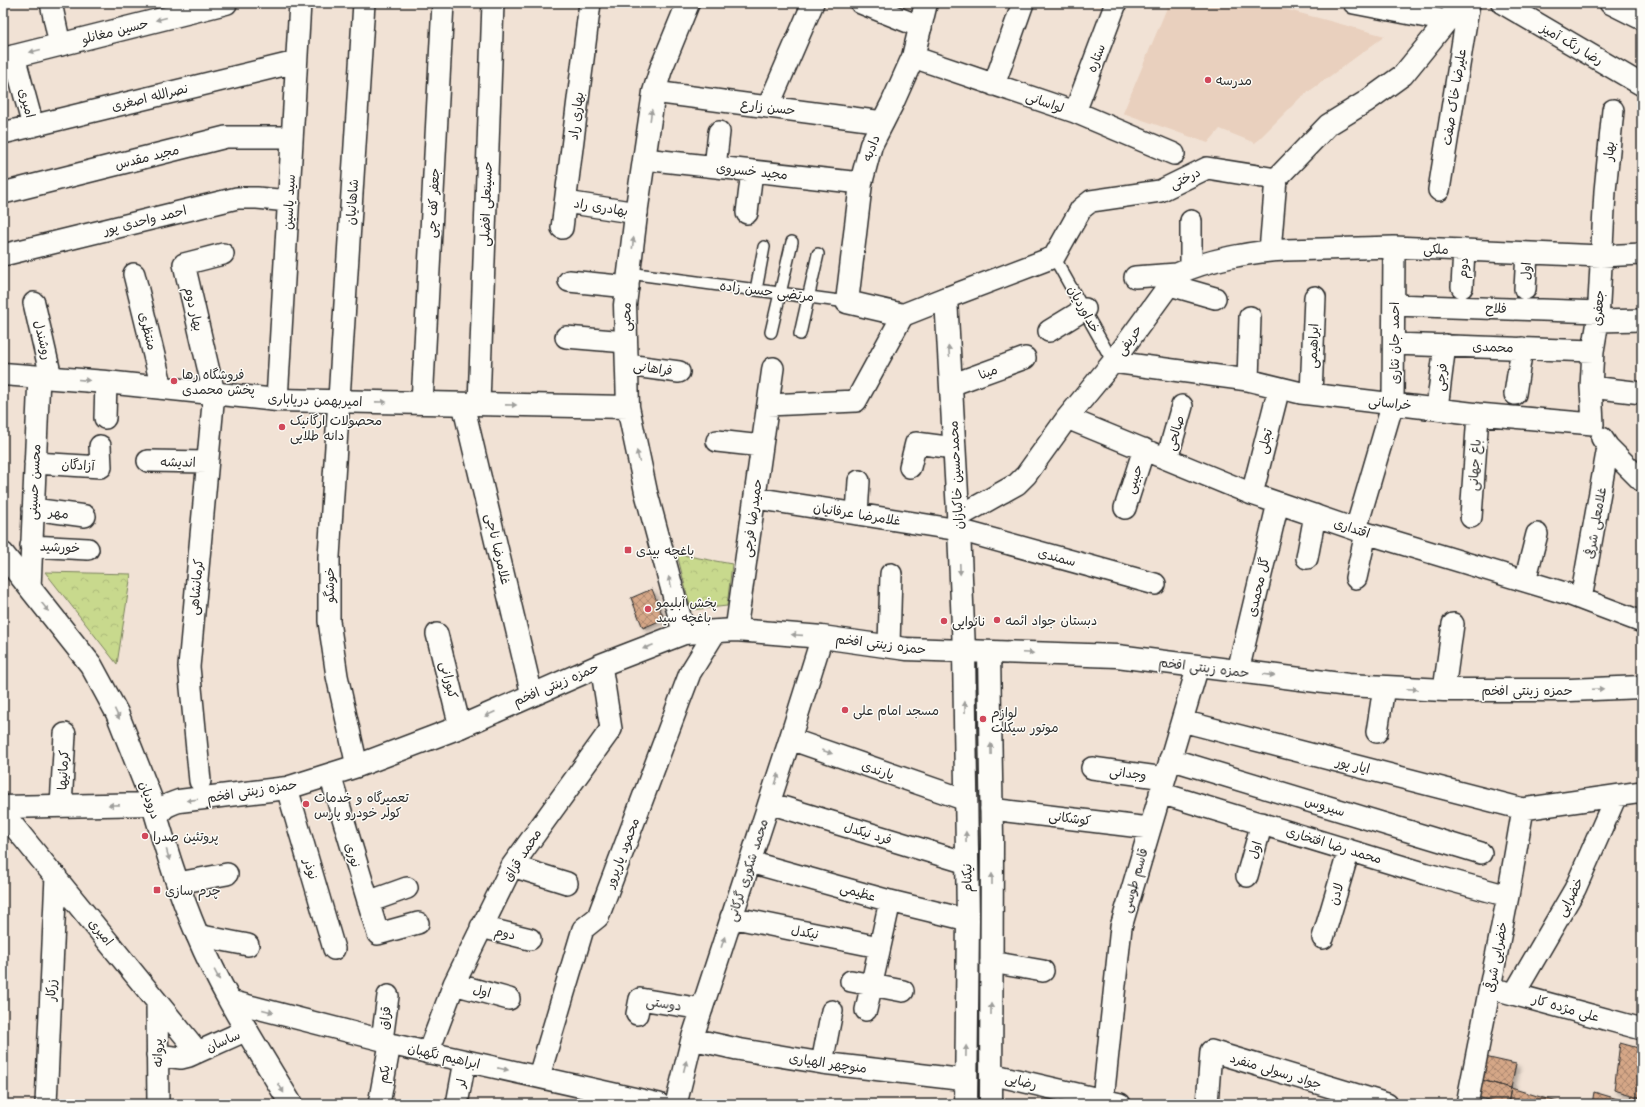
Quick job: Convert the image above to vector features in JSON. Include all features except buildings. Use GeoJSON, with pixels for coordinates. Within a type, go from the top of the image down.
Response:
{"type":"FeatureCollection","features":[{"type":"Feature","properties":{"kind":"main road","name":"حسین مغانلو"},"geometry":{"type":"LineString","coordinates":[[9,58],[188,8],[226,3]]}},
{"type":"Feature","properties":{"kind":"main road","name":"محبی"},"geometry":{"type":"LineString","coordinates":[[684,633],[646,492],[628,407],[625,305],[654,92],[661,69],[688,3]]}},
{"type":"Feature","properties":{"kind":"main road","name":"دادبه"},"geometry":{"type":"LineString","coordinates":[[847,302],[860,183],[871,145],[913,57],[926,3]]}},
{"type":"Feature","properties":{"kind":"main road"},"geometry":{"type":"LineString","coordinates":[[903,315],[946,298]]}},
{"type":"Feature","properties":{"kind":"main road","name":"محمدحسین خاکبازان"},"geometry":{"type":"LineString","coordinates":[[946,298],[964,651]]}},
{"type":"Feature","properties":{"kind":"main road","name":"مرتضی حسن زاده"},"geometry":{"type":"LineString","coordinates":[[847,302],[903,315]]}},
{"type":"Feature","properties":{"kind":"main road","name":"امیربهمن دریاباری"},"geometry":{"type":"LineString","coordinates":[[3,374],[106,382],[277,400],[628,407]]}},
{"type":"Feature","properties":{"kind":"main road","name":"درودیان"},"geometry":{"type":"LineString","coordinates":[[3,554],[91,665],[117,713],[155,811],[178,883],[197,935],[230,1001],[291,1104]]}},
{"type":"Feature","properties":{"kind":"main road","name":"حمزه زینتی افخم"},"geometry":{"type":"LineString","coordinates":[[155,811],[161,810],[166,806],[179,801],[287,788],[357,766],[460,727],[602,665],[684,633],[726,630],[822,637],[889,645],[906,649],[1117,656],[1348,685],[1444,690],[1570,690],[1642,688]]}},
{"type":"Feature","properties":{"kind":"main road","name":"نیکنام"},"geometry":{"type":"LineString","coordinates":[[964,651],[968,920],[966,1104]]}},
{"type":"Feature","properties":{"kind":"main road","name":"نیکنام"},"geometry":{"type":"LineString","coordinates":[[989,652],[992,809],[991,1104]]}},
{"type":"Feature","properties":{"kind":"main road"},"geometry":{"type":"LineString","coordinates":[[3,807],[61,806],[155,811]]}},
{"type":"Feature","properties":{"kind":"street"},"geometry":{"type":"LineString","coordinates":[[51,3],[60,45]]}},
{"type":"Feature","properties":{"kind":"street","name":"سید یاسین"},"geometry":{"type":"LineString","coordinates":[[277,400],[300,3]]}},
{"type":"Feature","properties":{"kind":"street","name":"شاهانیان"},"geometry":{"type":"LineString","coordinates":[[339,402],[364,3]]}},
{"type":"Feature","properties":{"kind":"street","name":"جعفر کف چی"},"geometry":{"type":"LineString","coordinates":[[422,403],[444,3]]}},
{"type":"Feature","properties":{"kind":"street","name":"حسینعلی افضلی"},"geometry":{"type":"LineString","coordinates":[[471,404],[493,3]]}},
{"type":"Feature","properties":{"kind":"street","name":"بهاری راد"},"geometry":{"type":"LineString","coordinates":[[562,228],[590,3]]}},
{"type":"Feature","properties":{"kind":"street"},"geometry":{"type":"LineString","coordinates":[[768,107],[813,3]]}},
{"type":"Feature","properties":{"kind":"street"},"geometry":{"type":"LineString","coordinates":[[861,3],[921,27]]}},
{"type":"Feature","properties":{"kind":"street"},"geometry":{"type":"LineString","coordinates":[[994,85],[1024,3]]}},
{"type":"Feature","properties":{"kind":"street","name":"ستاره"},"geometry":{"type":"LineString","coordinates":[[1075,112],[1116,3]]}},
{"type":"Feature","properties":{"kind":"street"},"geometry":{"type":"LineString","coordinates":[[1135,277],[1179,276],[1270,250],[1276,179],[1328,125],[1367,101],[1403,75],[1460,3]]}},
{"type":"Feature","properties":{"kind":"street","name":"علیرضا خاک صفت"},"geometry":{"type":"LineString","coordinates":[[1439,190],[1469,3]]}},
{"type":"Feature","properties":{"kind":"street","name":"رضا رنگ آمیز"},"geometry":{"type":"LineString","coordinates":[[1502,3],[1642,85]]}},
{"type":"Feature","properties":{"kind":"street"},"geometry":{"type":"LineString","coordinates":[[1610,3],[1642,19]]}},
{"type":"Feature","properties":{"kind":"street"},"geometry":{"type":"LineString","coordinates":[[1363,4],[1447,21]]}},
{"type":"Feature","properties":{"kind":"street","name":"لواسانی"},"geometry":{"type":"LineString","coordinates":[[913,57],[1075,112],[1174,154]]}},
{"type":"Feature","properties":{"kind":"street","name":"امیری"},"geometry":{"type":"LineString","coordinates":[[9,58],[33,126]]}},
{"type":"Feature","properties":{"kind":"street","name":"نصرالله اصغری"},"geometry":{"type":"LineString","coordinates":[[3,133],[296,62]]}},
{"type":"Feature","properties":{"kind":"street","name":"حسن زارع"},"geometry":{"type":"LineString","coordinates":[[654,92],[883,122]]}},
{"type":"Feature","properties":{"kind":"street","name":"بهار"},"geometry":{"type":"LineString","coordinates":[[1605,191],[1613,110]]}},
{"type":"Feature","properties":{"kind":"street"},"geometry":{"type":"LineString","coordinates":[[715,167],[719,132]]}},
{"type":"Feature","properties":{"kind":"street","name":"مجید مقدس"},"geometry":{"type":"LineString","coordinates":[[3,193],[226,137],[292,137]]}},
{"type":"Feature","properties":{"kind":"street","name":"مجید خسروی"},"geometry":{"type":"LineString","coordinates":[[644,159],[860,183]]}},
{"type":"Feature","properties":{"kind":"street","name":"درختی"},"geometry":{"type":"LineString","coordinates":[[1054,257],[1080,209],[1091,201],[1160,191],[1206,168],[1276,179]]}},
{"type":"Feature","properties":{"kind":"street"},"geometry":{"type":"LineString","coordinates":[[747,213],[752,171]]}},
{"type":"Feature","properties":{"kind":"street","name":"جعفری"},"geometry":{"type":"LineString","coordinates":[[1593,424],[1591,387],[1593,351],[1598,317],[1605,191]]}},
{"type":"Feature","properties":{"kind":"street","name":"احمد واحدی پور"},"geometry":{"type":"LineString","coordinates":[[3,255],[237,198],[289,201]]}},
{"type":"Feature","properties":{"kind":"street","name":"بهادری راد"},"geometry":{"type":"LineString","coordinates":[[566,202],[637,213]]}},
{"type":"Feature","properties":{"kind":"street"},"geometry":{"type":"LineString","coordinates":[[1179,276],[1191,221]]}},
{"type":"Feature","properties":{"kind":"street","name":"ملکی"},"geometry":{"type":"LineString","coordinates":[[1270,250],[1394,247],[1601,256],[1642,254]]}},
{"type":"Feature","properties":{"kind":"street","name":"احمد جان نثاری"},"geometry":{"type":"LineString","coordinates":[[1356,578],[1361,531],[1393,403],[1394,247]]}},
{"type":"Feature","properties":{"kind":"street","name":"دوم"},"geometry":{"type":"LineString","coordinates":[[1462,287],[1464,250]]}},
{"type":"Feature","properties":{"kind":"street","name":"اول"},"geometry":{"type":"LineString","coordinates":[[1525,289],[1527,253]]}},
{"type":"Feature","properties":{"kind":"street","name":"بهار دوم"},"geometry":{"type":"LineString","coordinates":[[214,393],[184,264],[223,254]]}},
{"type":"Feature","properties":{"kind":"street"},"geometry":{"type":"LineString","coordinates":[[946,298],[1054,257]]}},
{"type":"Feature","properties":{"kind":"street","name":"منتظری"},"geometry":{"type":"LineString","coordinates":[[134,274],[162,388]]}},
{"type":"Feature","properties":{"kind":"street"},"geometry":{"type":"LineString","coordinates":[[1179,276],[1215,298]]}},
{"type":"Feature","properties":{"kind":"street","name":"حریفی"},"geometry":{"type":"LineString","coordinates":[[958,523],[1017,484],[1026,475],[1066,418],[1114,362],[1179,276]]}},
{"type":"Feature","properties":{"kind":"street"},"geometry":{"type":"LineString","coordinates":[[569,281],[628,280]]}},
{"type":"Feature","properties":{"kind":"street","name":"ابراهیمی"},"geometry":{"type":"LineString","coordinates":[[1311,394],[1315,297]]}},
{"type":"Feature","properties":{"kind":"street","name":"روشندل"},"geometry":{"type":"LineString","coordinates":[[34,304],[45,377]]}},
{"type":"Feature","properties":{"kind":"street","name":"فلاح"},"geometry":{"type":"LineString","coordinates":[[1394,305],[1642,320]]}},
{"type":"Feature","properties":{"kind":"street"},"geometry":{"type":"LineString","coordinates":[[1050,331],[1084,309]]}},
{"type":"Feature","properties":{"kind":"street"},"geometry":{"type":"LineString","coordinates":[[768,405],[856,401],[903,315]]}},
{"type":"Feature","properties":{"kind":"street"},"geometry":{"type":"LineString","coordinates":[[1248,380],[1250,317]]}},
{"type":"Feature","properties":{"kind":"street"},"geometry":{"type":"LineString","coordinates":[[566,336],[626,342]]}},
{"type":"Feature","properties":{"kind":"street","name":"محمدی"},"geometry":{"type":"LineString","coordinates":[[1394,344],[1593,351]]}},
{"type":"Feature","properties":{"kind":"street","name":"فرجی"},"geometry":{"type":"LineString","coordinates":[[1437,408],[1445,345]]}},
{"type":"Feature","properties":{"kind":"street"},"geometry":{"type":"LineString","coordinates":[[1515,394],[1522,348]]}},
{"type":"Feature","properties":{"kind":"street","name":"مینا"},"geometry":{"type":"LineString","coordinates":[[951,385],[1025,358]]}},
{"type":"Feature","properties":{"kind":"street","name":"خراسانی"},"geometry":{"type":"LineString","coordinates":[[1114,362],[1248,380],[1311,394],[1478,414],[1593,424]]}},
{"type":"Feature","properties":{"kind":"street","name":"فراهانی"},"geometry":{"type":"LineString","coordinates":[[627,365],[680,372]]}},
{"type":"Feature","properties":{"kind":"street","name":"حمیدرضا فرجی"},"geometry":{"type":"LineString","coordinates":[[726,630],[755,498],[773,368]]}},
{"type":"Feature","properties":{"kind":"street","name":"محسن حسینی"},"geometry":{"type":"LineString","coordinates":[[30,588],[35,463],[45,377]]}},
{"type":"Feature","properties":{"kind":"street"},"geometry":{"type":"LineString","coordinates":[[105,418],[106,382]]}},
{"type":"Feature","properties":{"kind":"street"},"geometry":{"type":"LineString","coordinates":[[1591,387],[1642,393]]}},
{"type":"Feature","properties":{"kind":"street","name":"تجلی"},"geometry":{"type":"LineString","coordinates":[[1252,494],[1279,388]]}},
{"type":"Feature","properties":{"kind":"street","name":"کرمانشاهی"},"geometry":{"type":"LineString","coordinates":[[200,781],[189,667],[214,393]]}},
{"type":"Feature","properties":{"kind":"street","name":"خوشگو"},"geometry":{"type":"LineString","coordinates":[[339,402],[329,557],[329,621],[337,676],[357,766]]}},
{"type":"Feature","properties":{"kind":"street","name":"غلامرضا ناجی"},"geometry":{"type":"LineString","coordinates":[[471,404],[532,695]]}},
{"type":"Feature","properties":{"kind":"street","name":"صالحی"},"geometry":{"type":"LineString","coordinates":[[1168,459],[1182,406]]}},
{"type":"Feature","properties":{"kind":"street","name":"باغ جهانی"},"geometry":{"type":"LineString","coordinates":[[1471,517],[1478,414]]}},
{"type":"Feature","properties":{"kind":"street","name":"اقتداری"},"geometry":{"type":"LineString","coordinates":[[1066,418],[1252,494],[1361,531],[1582,599],[1642,622]]}},
{"type":"Feature","properties":{"kind":"street"},"geometry":{"type":"LineString","coordinates":[[1593,424],[1608,447],[1642,481]]}},
{"type":"Feature","properties":{"kind":"street"},"geometry":{"type":"LineString","coordinates":[[717,441],[762,446]]}},
{"type":"Feature","properties":{"kind":"street"},"geometry":{"type":"LineString","coordinates":[[910,467],[916,443],[954,448]]}},
{"type":"Feature","properties":{"kind":"street","name":"آزادگان"},"geometry":{"type":"LineString","coordinates":[[35,463],[101,467],[100,446]]}},
{"type":"Feature","properties":{"kind":"street","name":"غلامعلی شرفی"},"geometry":{"type":"LineString","coordinates":[[1582,599],[1608,447]]}},
{"type":"Feature","properties":{"kind":"street","name":"حبیبی"},"geometry":{"type":"LineString","coordinates":[[1125,508],[1144,449]]}},
{"type":"Feature","properties":{"kind":"street","name":"اندیشه"},"geometry":{"type":"LineString","coordinates":[[148,461],[207,462]]}},
{"type":"Feature","properties":{"kind":"street"},"geometry":{"type":"LineString","coordinates":[[857,514],[859,481]]}},
{"type":"Feature","properties":{"kind":"street","name":"غلامرضا عرفانیان"},"geometry":{"type":"LineString","coordinates":[[755,498],[857,514],[958,523]]}},
{"type":"Feature","properties":{"kind":"street","name":"گل محمدی"},"geometry":{"type":"LineString","coordinates":[[1238,671],[1278,503]]}},
{"type":"Feature","properties":{"kind":"street","name":"مهر"},"geometry":{"type":"LineString","coordinates":[[33,509],[85,516]]}},
{"type":"Feature","properties":{"kind":"street"},"geometry":{"type":"LineString","coordinates":[[1307,558],[1315,516]]}},
{"type":"Feature","properties":{"kind":"street","name":"سمندی"},"geometry":{"type":"LineString","coordinates":[[958,523],[1155,584]]}},
{"type":"Feature","properties":{"kind":"street"},"geometry":{"type":"LineString","coordinates":[[1525,581],[1536,534]]}},
{"type":"Feature","properties":{"kind":"street","name":"خورشید"},"geometry":{"type":"LineString","coordinates":[[32,546],[88,549]]}},
{"type":"Feature","properties":{"kind":"street"},"geometry":{"type":"LineString","coordinates":[[889,645],[891,574]]}},
{"type":"Feature","properties":{"kind":"street"},"geometry":{"type":"LineString","coordinates":[[1444,690],[1453,624]]}},
{"type":"Feature","properties":{"kind":"street","name":"محمود یارپرور"},"geometry":{"type":"LineString","coordinates":[[539,1076],[583,929],[598,917],[690,673],[726,630]]}},
{"type":"Feature","properties":{"kind":"street","name":"کبورانی"},"geometry":{"type":"LineString","coordinates":[[437,634],[460,727]]}},
{"type":"Feature","properties":{"kind":"street","name":"محمد شکوری گرکانی"},"geometry":{"type":"LineString","coordinates":[[676,1104],[692,1039],[822,637]]}},
{"type":"Feature","properties":{"kind":"street","name":"محمد قزاق"},"geometry":{"type":"LineString","coordinates":[[428,1052],[454,984],[512,866],[612,729],[602,665]]}},
{"type":"Feature","properties":{"kind":"street","name":"قاسم طوسی"},"geometry":{"type":"LineString","coordinates":[[1112,1102],[1121,927],[1198,666]]}},
{"type":"Feature","properties":{"kind":"street"},"geometry":{"type":"LineString","coordinates":[[1377,732],[1384,687]]}},
{"type":"Feature","properties":{"kind":"street","name":"ایار پور"},"geometry":{"type":"LineString","coordinates":[[1182,720],[1523,809]]}},
{"type":"Feature","properties":{"kind":"street","name":"کرمانیها"},"geometry":{"type":"LineString","coordinates":[[61,806],[65,734]]}},
{"type":"Feature","properties":{"kind":"street","name":"یارندی"},"geometry":{"type":"LineString","coordinates":[[790,739],[966,800]]}},
{"type":"Feature","properties":{"kind":"street","name":"وجدانی"},"geometry":{"type":"LineString","coordinates":[[1092,768],[1165,777]]}},
{"type":"Feature","properties":{"kind":"street","name":"نوری"},"geometry":{"type":"LineString","coordinates":[[330,775],[378,934],[418,923]]}},
{"type":"Feature","properties":{"kind":"street","name":"محمد رضا افتخاری"},"geometry":{"type":"LineString","coordinates":[[1165,777],[1262,823],[1427,874],[1508,896]]}},
{"type":"Feature","properties":{"kind":"street","name":"سیروس"},"geometry":{"type":"LineString","coordinates":[[1165,777],[1481,853]]}},
{"type":"Feature","properties":{"kind":"street","name":"نوذر"},"geometry":{"type":"LineString","coordinates":[[287,788],[334,949]]}},
{"type":"Feature","properties":{"kind":"street"},"geometry":{"type":"LineString","coordinates":[[1523,809],[1642,792]]}},
{"type":"Feature","properties":{"kind":"street","name":"خضرایی"},"geometry":{"type":"LineString","coordinates":[[1514,994],[1575,889],[1616,796]]}},
{"type":"Feature","properties":{"kind":"street","name":"فرد نیکدل"},"geometry":{"type":"LineString","coordinates":[[769,803],[967,864]]}},
{"type":"Feature","properties":{"kind":"street","name":"کوشکانی"},"geometry":{"type":"LineString","coordinates":[[992,809],[1149,828]]}},
{"type":"Feature","properties":{"kind":"street","name":"خضرایی شرقی"},"geometry":{"type":"LineString","coordinates":[[1469,1103],[1523,809]]}},
{"type":"Feature","properties":{"kind":"street","name":"امیری"},"geometry":{"type":"LineString","coordinates":[[3,813],[56,876],[198,1052]]}},
{"type":"Feature","properties":{"kind":"street","name":"اول"},"geometry":{"type":"LineString","coordinates":[[1247,876],[1262,823]]}},
{"type":"Feature","properties":{"kind":"street","name":"لادن"},"geometry":{"type":"LineString","coordinates":[[1323,938],[1349,850]]}},
{"type":"Feature","properties":{"kind":"street","name":"عظیمی"},"geometry":{"type":"LineString","coordinates":[[750,862],[890,901],[968,920]]}},
{"type":"Feature","properties":{"kind":"street"},"geometry":{"type":"LineString","coordinates":[[512,866],[567,883]]}},
{"type":"Feature","properties":{"kind":"street"},"geometry":{"type":"LineString","coordinates":[[178,883],[227,874]]}},
{"type":"Feature","properties":{"kind":"street","name":"زرکار"},"geometry":{"type":"LineString","coordinates":[[46,1104],[56,876]]}},
{"type":"Feature","properties":{"kind":"street"},"geometry":{"type":"LineString","coordinates":[[368,902],[407,888]]}},
{"type":"Feature","properties":{"kind":"street"},"geometry":{"type":"LineString","coordinates":[[866,1010],[890,901]]}},
{"type":"Feature","properties":{"kind":"street","name":"نیکدل"},"geometry":{"type":"LineString","coordinates":[[731,917],[879,947]]}},
{"type":"Feature","properties":{"kind":"street","name":"دوم"},"geometry":{"type":"LineString","coordinates":[[481,928],[530,939]]}},
{"type":"Feature","properties":{"kind":"street"},"geometry":{"type":"LineString","coordinates":[[197,935],[248,945]]}},
{"type":"Feature","properties":{"kind":"street"},"geometry":{"type":"LineString","coordinates":[[991,962],[1043,971]]}},
{"type":"Feature","properties":{"kind":"street"},"geometry":{"type":"LineString","coordinates":[[851,982],[903,991]]}},
{"type":"Feature","properties":{"kind":"street","name":"اول"},"geometry":{"type":"LineString","coordinates":[[454,984],[509,999]]}},
{"type":"Feature","properties":{"kind":"street","name":"علی مژده کار"},"geometry":{"type":"LineString","coordinates":[[1490,988],[1642,1029]]}},
{"type":"Feature","properties":{"kind":"street","name":"قزاق"},"geometry":{"type":"LineString","coordinates":[[386,1042],[388,996]]}},
{"type":"Feature","properties":{"kind":"street","name":"دوستی"},"geometry":{"type":"LineString","coordinates":[[637,1014],[640,999],[702,1009]]}},
{"type":"Feature","properties":{"kind":"street","name":"ابراهیم نگهبان"},"geometry":{"type":"LineString","coordinates":[[230,1001],[465,1061],[539,1076],[659,1104]]}},
{"type":"Feature","properties":{"kind":"street","name":"پروانه"},"geometry":{"type":"LineString","coordinates":[[157,1002],[158,1104]]}},
{"type":"Feature","properties":{"kind":"street"},"geometry":{"type":"LineString","coordinates":[[822,1063],[832,1011]]}},
{"type":"Feature","properties":{"kind":"street","name":"ساسان"},"geometry":{"type":"LineString","coordinates":[[157,1055],[181,1058],[189,1056],[247,1030]]}},
{"type":"Feature","properties":{"kind":"street","name":"منوچهر الهیاری"},"geometry":{"type":"LineString","coordinates":[[692,1039],[737,1049],[822,1063],[966,1080]]}},
{"type":"Feature","properties":{"kind":"street","name":"یکم"},"geometry":{"type":"LineString","coordinates":[[379,1104],[386,1042]]}},
{"type":"Feature","properties":{"kind":"street","name":"جواد رسولی منفرد"},"geometry":{"type":"LineString","coordinates":[[1207,1104],[1211,1051],[1387,1104]]}},
{"type":"Feature","properties":{"kind":"street","name":"لر"},"geometry":{"type":"LineString","coordinates":[[457,1104],[465,1061]]}},
{"type":"Feature","properties":{"kind":"street","name":"رضایی"},"geometry":{"type":"LineString","coordinates":[[991,1074],[1112,1102]]}},
{"type":"Feature","properties":{"kind":"lane"},"geometry":{"type":"LineString","coordinates":[[771,332],[792,242]]}},
{"type":"Feature","properties":{"kind":"lane"},"geometry":{"type":"LineString","coordinates":[[756,290],[764,247]]}},
{"type":"Feature","properties":{"kind":"lane"},"geometry":{"type":"LineString","coordinates":[[800,334],[818,254]]}},
{"type":"Feature","properties":{"kind":"lane","name":"خداوردیان"},"geometry":{"type":"LineString","coordinates":[[1054,257],[1114,362]]}},
{"type":"Feature","properties":{"kind":"lane","name":"مرتضی حسن زاده"},"geometry":{"type":"LineString","coordinates":[[628,280],[756,290],[847,302]]}},
{"type":"Feature","properties":{"kind":"shaded area","name":"مدرسه"},"geometry":{"type":"Polygon","coordinates":[[[1169,3],[1268,3],[1281,8],[1385,36],[1300,98],[1255,143],[1220,129],[1208,143],[1123,113],[1169,3]]]}},
{"type":"Feature","properties":{"kind":"green space"},"geometry":{"type":"Polygon","coordinates":[[[677,554],[732,564],[727,606],[691,610],[677,554]]]}},
{"type":"Feature","properties":{"kind":"green space"},"geometry":{"type":"Polygon","coordinates":[[[45,572],[131,574],[117,664],[45,572]]]}},
{"type":"Feature","properties":{"kind":"place","name":"مدرسه"},"geometry":{"type":"Point","coordinates":[1208,80]}},
{"type":"Feature","properties":{"kind":"place","name":"فروشگاه رها پخش محمدی"},"geometry":{"type":"Point","coordinates":[174,381]}},
{"type":"Feature","properties":{"kind":"place","name":"محصولات ارگانیک دانه طلایی"},"geometry":{"type":"Point","coordinates":[282,427]}},
{"type":"Feature","properties":{"kind":"place","name":"باغچه بیدی"},"geometry":{"type":"Point","coordinates":[628,550]}},
{"type":"Feature","properties":{"kind":"place","name":"پخش آبلیمو باغچه سید"},"geometry":{"type":"Point","coordinates":[648,609]}},
{"type":"Feature","properties":{"kind":"place","name":"دبستان جواد ائمه"},"geometry":{"type":"Point","coordinates":[997,620]}},
{"type":"Feature","properties":{"kind":"place","name":"نانوایی"},"geometry":{"type":"Point","coordinates":[944,621]}},
{"type":"Feature","properties":{"kind":"place","name":"مسجد امام علی"},"geometry":{"type":"Point","coordinates":[845,710]}},
{"type":"Feature","properties":{"kind":"place","name":"لوازم موتور سیکلت"},"geometry":{"type":"Point","coordinates":[983,719]}},
{"type":"Feature","properties":{"kind":"place","name":"تعمیرگاه و خدمات کولر خودرو پارس"},"geometry":{"type":"Point","coordinates":[306,804]}},
{"type":"Feature","properties":{"kind":"place","name":"پروتئین صدرا"},"geometry":{"type":"Point","coordinates":[145,836]}},
{"type":"Feature","properties":{"kind":"place","name":"چرم سازی"},"geometry":{"type":"Point","coordinates":[157,890]}}]}
